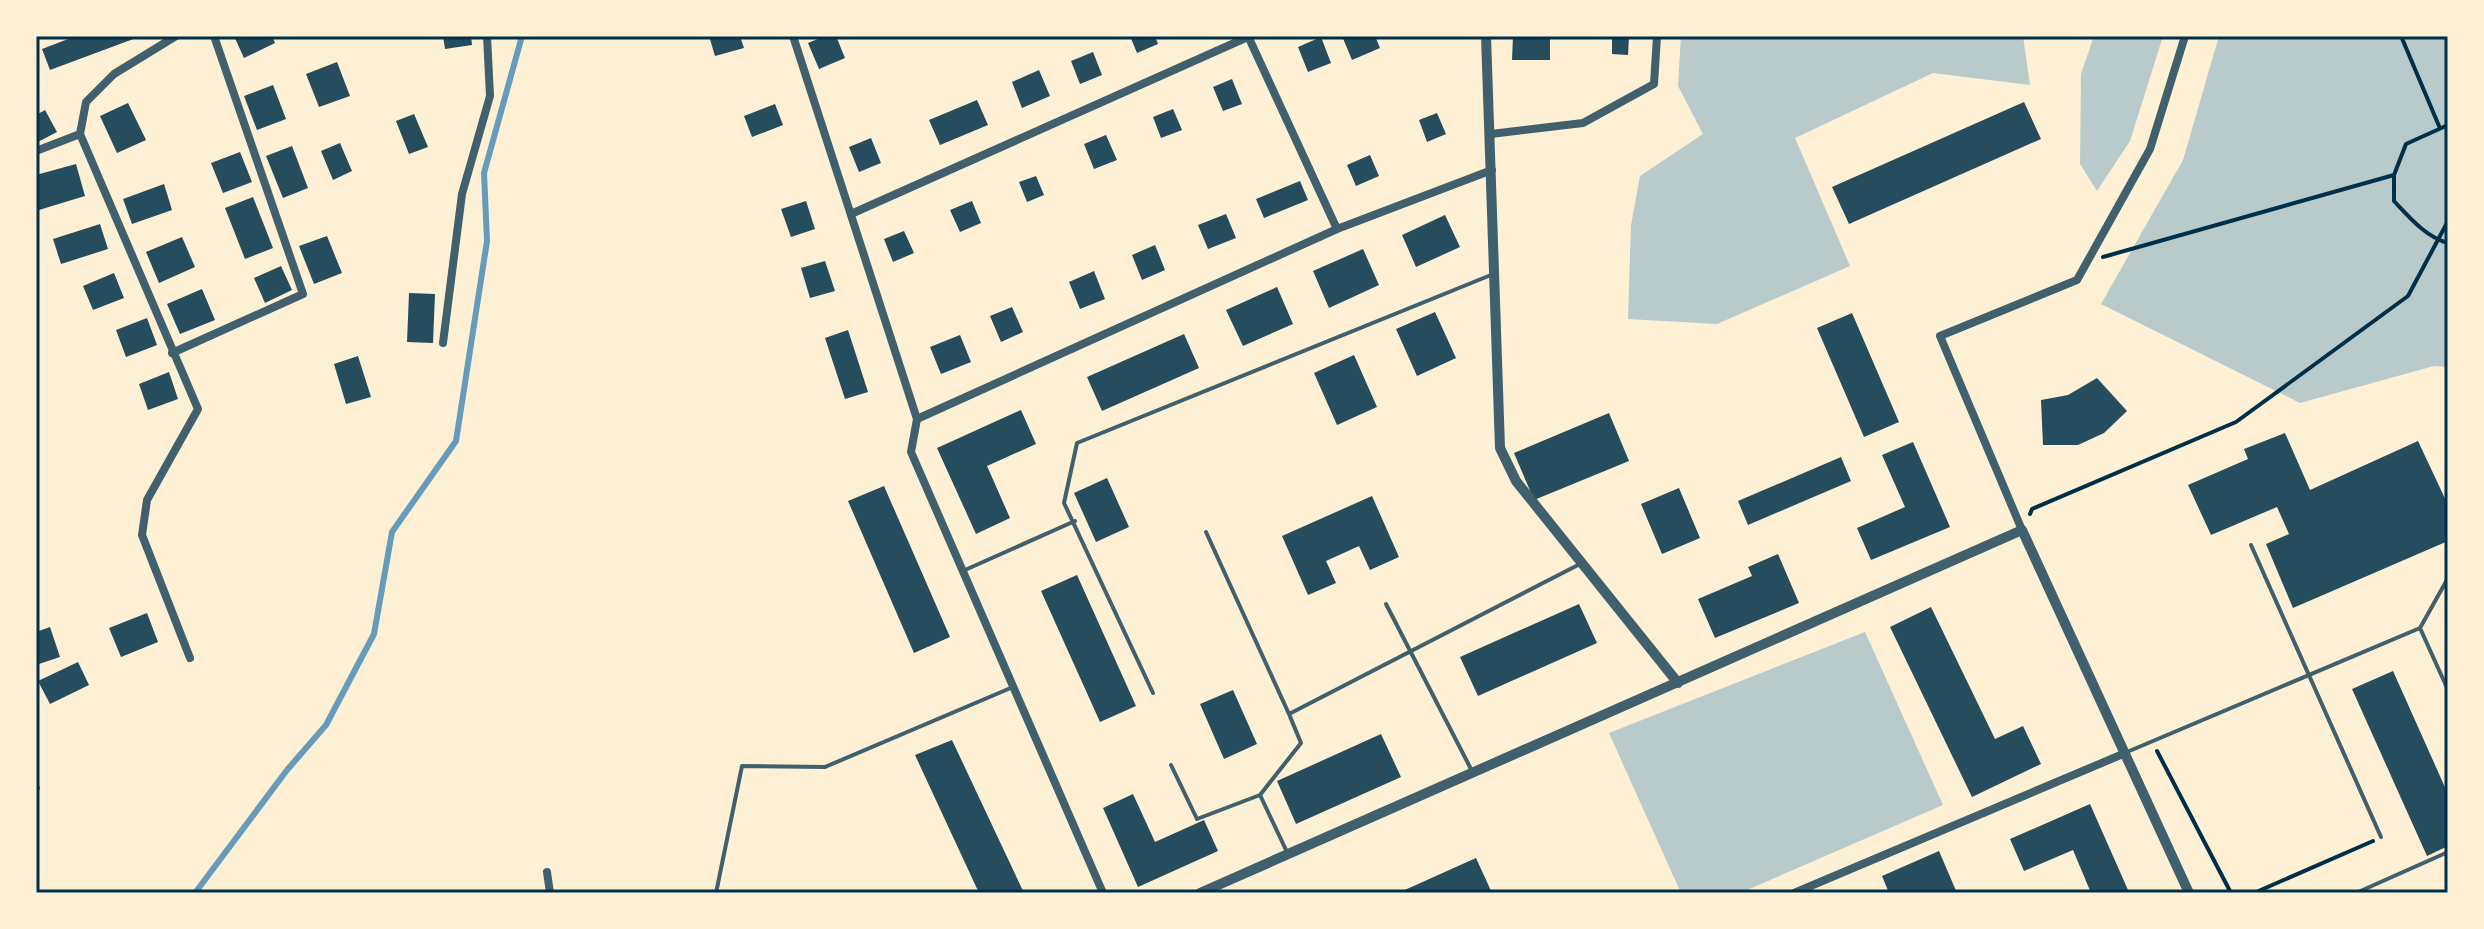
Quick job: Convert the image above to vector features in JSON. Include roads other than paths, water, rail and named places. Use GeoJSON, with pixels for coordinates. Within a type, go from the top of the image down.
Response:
{"type":"FeatureCollection","features":[{"type":"Feature","properties":{"kind":"street"},"geometry":{"type":"LineString","coordinates":[[176,36],[114,74],[86,102],[80,134],[198,409],[147,500],[142,535],[190,658]]}},
{"type":"Feature","properties":{"kind":"street"},"geometry":{"type":"LineString","coordinates":[[172,353],[303,294],[214,36]]}},
{"type":"Feature","properties":{"kind":"street"},"geometry":{"type":"LineString","coordinates":[[443,343],[462,194],[490,96],[487,36]]}},
{"type":"Feature","properties":{"kind":"street"},"geometry":{"type":"LineString","coordinates":[[793,36],[917,419],[911,452],[965,570],[1103,893]]}},
{"type":"Feature","properties":{"kind":"street"},"geometry":{"type":"LineString","coordinates":[[851,214],[1249,36],[1337,229]]}},
{"type":"Feature","properties":{"kind":"street"},"geometry":{"type":"LineString","coordinates":[[1486,36],[1497,273],[1500,448],[1516,481],[1678,683]]}},
{"type":"Feature","properties":{"kind":"street"},"geometry":{"type":"LineString","coordinates":[[1491,134],[1583,123],[1654,84],[1657,36]]}},
{"type":"Feature","properties":{"kind":"street"},"geometry":{"type":"LineString","coordinates":[[2185,36],[2150,149],[2077,280],[1940,336],[2022,530],[2189,893]]}},
{"type":"Feature","properties":{"kind":"street"},"geometry":{"type":"LineString","coordinates":[[36,151],[80,134]]}},
{"type":"Feature","properties":{"kind":"street"},"geometry":{"type":"LineString","coordinates":[[917,419],[1337,229],[1492,170]]}},
{"type":"Feature","properties":{"kind":"street"},"geometry":{"type":"LineString","coordinates":[[1200,893],[2022,530]]}},
{"type":"Feature","properties":{"kind":"street"},"geometry":{"type":"LineString","coordinates":[[1794,893],[2123,754]]}},
{"type":"Feature","properties":{"kind":"street"},"geometry":{"type":"LineString","coordinates":[[547,872],[550,893]]}},
{"type":"Feature","properties":{"kind":"lane"},"geometry":{"type":"LineString","coordinates":[[1153,693],[1064,503],[1077,443],[1497,273]]}},
{"type":"Feature","properties":{"kind":"lane"},"geometry":{"type":"LineString","coordinates":[[965,570],[1075,521]]}},
{"type":"Feature","properties":{"kind":"lane"},"geometry":{"type":"LineString","coordinates":[[1171,765],[1197,819],[1260,795],[1301,743],[1206,532]]}},
{"type":"Feature","properties":{"kind":"lane"},"geometry":{"type":"LineString","coordinates":[[2251,545],[2381,837]]}},
{"type":"Feature","properties":{"kind":"lane"},"geometry":{"type":"LineString","coordinates":[[1289,714],[1582,562]]}},
{"type":"Feature","properties":{"kind":"lane"},"geometry":{"type":"LineString","coordinates":[[2123,754],[2420,628],[2448,578]]}},
{"type":"Feature","properties":{"kind":"lane"},"geometry":{"type":"LineString","coordinates":[[1386,604],[1473,773]]}},
{"type":"Feature","properties":{"kind":"lane"},"geometry":{"type":"LineString","coordinates":[[2420,628],[2448,690]]}},
{"type":"Feature","properties":{"kind":"lane"},"geometry":{"type":"LineString","coordinates":[[716,893],[742,766],[825,767],[1015,686]]}},
{"type":"Feature","properties":{"kind":"lane"},"geometry":{"type":"LineString","coordinates":[[1260,795],[1288,854]]}},
{"type":"Feature","properties":{"kind":"lane"},"geometry":{"type":"LineString","coordinates":[[2356,893],[2448,852]]}},
{"type":"Feature","properties":{"kind":"waterway"},"geometry":{"type":"LineString","coordinates":[[195,893],[287,770],[326,725],[374,634],[392,532],[456,441],[487,241],[484,173],[522,36]]}}]}
